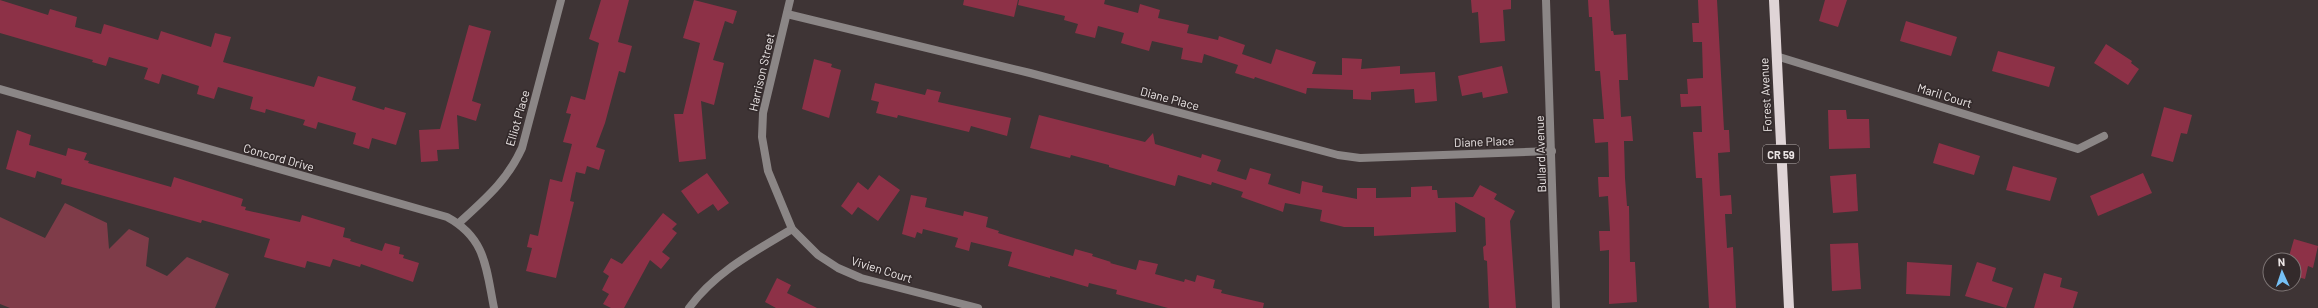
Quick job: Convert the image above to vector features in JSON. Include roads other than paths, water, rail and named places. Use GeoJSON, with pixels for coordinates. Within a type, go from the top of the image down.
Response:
{"type":"FeatureCollection","features":[{"type":"Feature","properties":{"kind":"main road","name":"Forest Avenue"},"geometry":{"type":"LineString","coordinates":[[1774,0],[1789,308]]}},
{"type":"Feature","properties":{"kind":"street","name":"Elliot Place"},"geometry":{"type":"LineString","coordinates":[[459,223],[501,183],[513,166],[522,148],[561,0]]}},
{"type":"Feature","properties":{"kind":"street","name":"Harrison Street"},"geometry":{"type":"LineString","coordinates":[[790,0],[763,113],[762,136],[768,171],[792,229]]}},
{"type":"Feature","properties":{"kind":"street","name":"Bullard Avenue"},"geometry":{"type":"LineString","coordinates":[[1546,0],[1556,308]]}},
{"type":"Feature","properties":{"kind":"street","name":"Diane Place"},"geometry":{"type":"LineString","coordinates":[[787,14],[1030,73],[1338,155],[1360,158],[1552,151]]}},
{"type":"Feature","properties":{"kind":"street","name":"Maril Court"},"geometry":{"type":"LineString","coordinates":[[1776,56],[2078,149],[2104,136]]}},
{"type":"Feature","properties":{"kind":"street","name":"Concord Drive"},"geometry":{"type":"LineString","coordinates":[[0,89],[447,217],[459,223],[476,241],[484,256],[494,308]]}},
{"type":"Feature","properties":{"kind":"street"},"geometry":{"type":"LineString","coordinates":[[689,308],[698,296],[720,275],[737,262],[792,229]]}},
{"type":"Feature","properties":{"kind":"street","name":"Vivien Court"},"geometry":{"type":"LineString","coordinates":[[792,229],[818,255],[838,268],[861,278],[978,308]]}}]}
